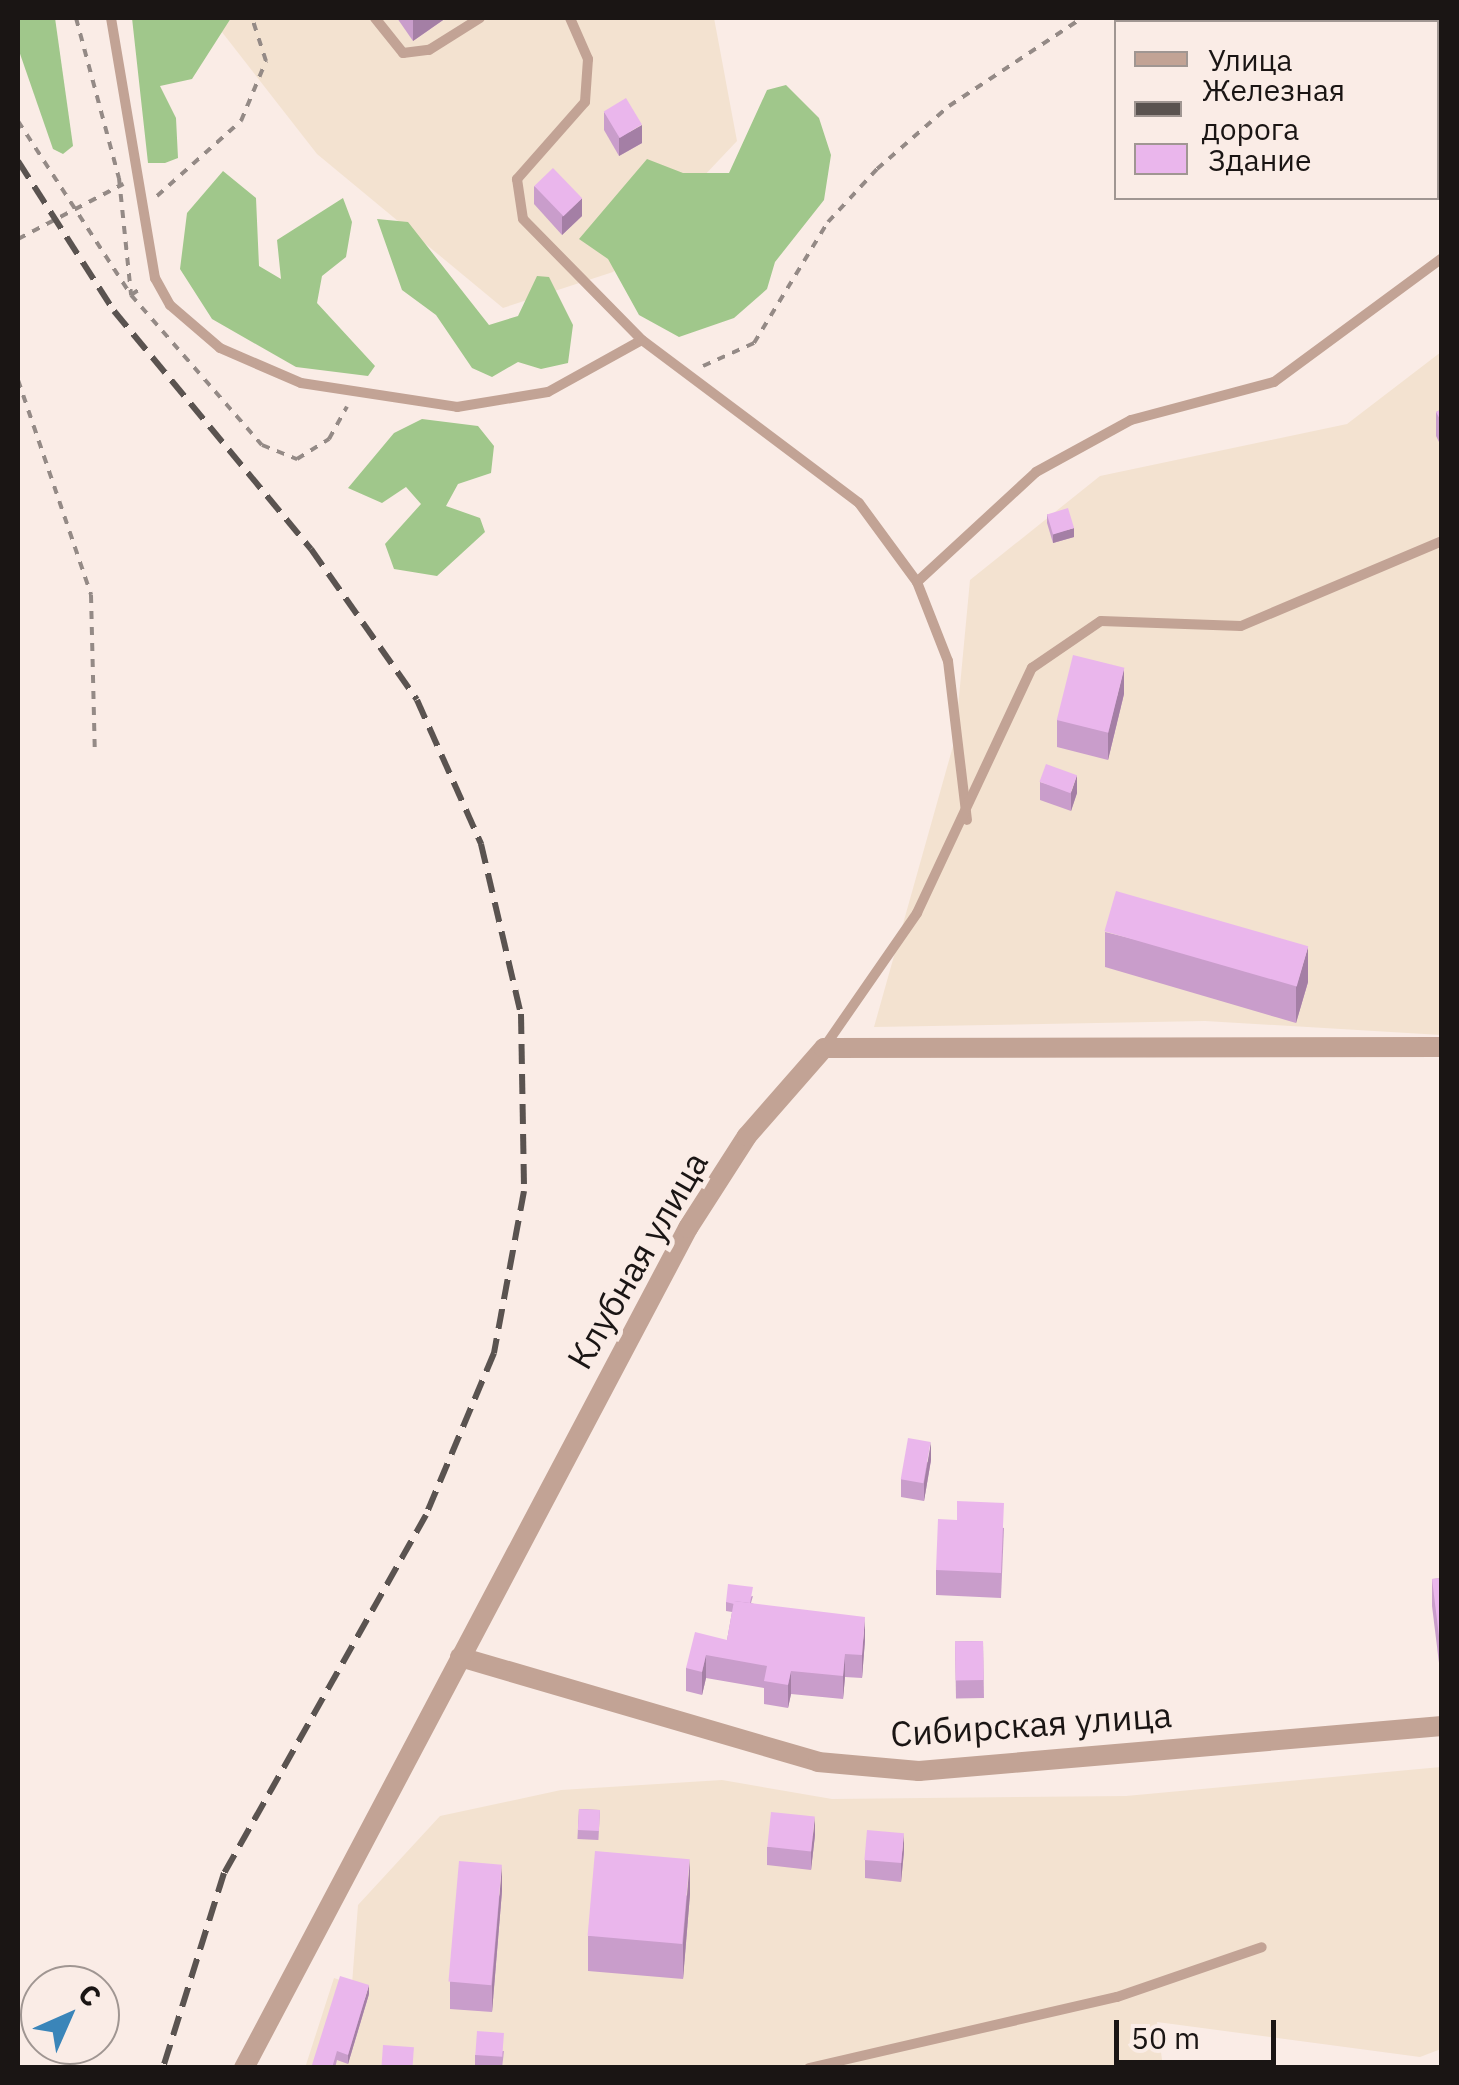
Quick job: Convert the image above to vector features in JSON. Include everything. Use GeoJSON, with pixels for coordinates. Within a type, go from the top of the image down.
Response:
{"type":"FeatureCollection","features":[{"type":"Feature","properties":{"kind":"street"},"geometry":{"type":"LineString","coordinates":[[824,1048],[1442,1046]]}},
{"type":"Feature","properties":{"kind":"street","name":"Клубная улица"},"geometry":{"type":"LineString","coordinates":[[244,2068],[688,1228],[748,1136],[824,1048]]}},
{"type":"Feature","properties":{"kind":"street","name":"Сибирская улица"},"geometry":{"type":"LineString","coordinates":[[460,1657],[818,1762],[919,1771],[1442,1726]]}},
{"type":"Feature","properties":{"kind":"lane"},"geometry":{"type":"LineString","coordinates":[[112,18],[155,278],[170,305],[220,348],[302,382],[457,407],[548,392],[642,340]]}},
{"type":"Feature","properties":{"kind":"lane"},"geometry":{"type":"LineString","coordinates":[[374,18],[403,53],[429,50],[480,18]]}},
{"type":"Feature","properties":{"kind":"lane"},"geometry":{"type":"LineString","coordinates":[[570,18],[588,59],[586,102],[517,179],[523,219],[642,340],[858,503],[917,582],[948,661],[967,820]]}},
{"type":"Feature","properties":{"kind":"lane"},"geometry":{"type":"LineString","coordinates":[[917,582],[1036,472],[1131,420],[1274,382],[1442,258]]}},
{"type":"Feature","properties":{"kind":"lane"},"geometry":{"type":"LineString","coordinates":[[824,1048],[917,913],[967,820],[1032,668],[1101,621],[1241,626],[1442,541]]}},
{"type":"Feature","properties":{"kind":"lane"},"geometry":{"type":"LineString","coordinates":[[809,2068],[1118,1996],[1262,1947]]}},
{"type":"Feature","properties":{"kind":"path"},"geometry":{"type":"LineString","coordinates":[[76,18],[118,178],[131,295]]}},
{"type":"Feature","properties":{"kind":"path"},"geometry":{"type":"LineString","coordinates":[[118,178],[143,208],[240,121],[266,60],[252,18]]}},
{"type":"Feature","properties":{"kind":"path"},"geometry":{"type":"LineString","coordinates":[[684,370],[727,361],[754,343],[828,222],[877,169],[948,106],[1082,18]]}},
{"type":"Feature","properties":{"kind":"path"},"geometry":{"type":"LineString","coordinates":[[18,239],[118,178]]}},
{"type":"Feature","properties":{"kind":"path"},"geometry":{"type":"LineString","coordinates":[[18,380],[91,595],[95,754]]}},
{"type":"Feature","properties":{"kind":"shaded area"},"geometry":{"type":"Polygon","coordinates":[[[211,18],[714,18],[737,141],[613,272],[503,308],[317,154],[211,18]]]}},
{"type":"Feature","properties":{"kind":"shaded area"},"geometry":{"type":"Polygon","coordinates":[[[1441,352],[1441,1035],[1205,1021],[874,1027],[955,739],[970,580],[1100,476],[1347,424],[1441,352]]]}},
{"type":"Feature","properties":{"kind":"shaded area"},"geometry":{"type":"Polygon","coordinates":[[[1441,1767],[1441,2049],[1420,2057],[1157,2022],[1163,2067],[305,2068],[334,1978],[352,1984],[358,1905],[440,1816],[561,1790],[722,1780],[832,1799],[1126,1796],[1441,1767]]]}},
{"type":"Feature","properties":{"kind":"green space"},"geometry":{"type":"Polygon","coordinates":[[[18,18],[55,18],[73,146],[63,154],[53,149],[18,48],[18,18]]]}},
{"type":"Feature","properties":{"kind":"green space"},"geometry":{"type":"Polygon","coordinates":[[[132,18],[231,18],[192,79],[160,86],[176,118],[178,158],[165,163],[148,163],[132,18]]]}},
{"type":"Feature","properties":{"kind":"green space"},"geometry":{"type":"Polygon","coordinates":[[[786,85],[819,118],[831,155],[824,200],[775,262],[767,289],[734,318],[679,337],[639,315],[608,259],[579,239],[647,159],[683,173],[729,173],[767,90],[786,85]]]}},
{"type":"Feature","properties":{"kind":"green space"},"geometry":{"type":"Polygon","coordinates":[[[223,171],[256,198],[259,266],[281,279],[277,240],[343,198],[352,222],[346,257],[322,276],[317,303],[375,366],[368,376],[296,367],[212,319],[180,269],[187,213],[223,171]]]}},
{"type":"Feature","properties":{"kind":"green space"},"geometry":{"type":"Polygon","coordinates":[[[377,219],[408,222],[489,325],[518,316],[537,276],[549,277],[573,325],[568,363],[541,369],[518,362],[492,377],[472,368],[436,315],[402,290],[377,219]]]}},
{"type":"Feature","properties":{"kind":"green space"},"geometry":{"type":"Polygon","coordinates":[[[422,419],[478,426],[494,446],[491,473],[458,484],[446,506],[480,518],[485,532],[437,576],[394,569],[385,544],[421,504],[406,487],[382,503],[348,488],[394,433],[422,419]]]}},
{"type":"Feature","properties":{"kind":"building"},"geometry":{"type":"Polygon","coordinates":[[[626,98],[642,125],[620,138],[604,111],[626,98]]]}},
{"type":"Feature","properties":{"kind":"building"},"geometry":{"type":"Polygon","coordinates":[[[553,168],[582,198],[563,216],[534,186],[553,168]]]}},
{"type":"Feature","properties":{"kind":"building"},"geometry":{"type":"Polygon","coordinates":[[[1068,508],[1074,528],[1053,535],[1047,514],[1068,508]]]}},
{"type":"Feature","properties":{"kind":"building"},"geometry":{"type":"Polygon","coordinates":[[[1073,655],[1124,668],[1108,733],[1057,720],[1073,655]]]}},
{"type":"Feature","properties":{"kind":"building"},"geometry":{"type":"Polygon","coordinates":[[[1046,764],[1077,775],[1071,793],[1040,782],[1046,764]]]}},
{"type":"Feature","properties":{"kind":"building"},"geometry":{"type":"Polygon","coordinates":[[[1116,891],[1308,946],[1297,987],[1104,931],[1116,891]]]}},
{"type":"Feature","properties":{"kind":"building"},"geometry":{"type":"Polygon","coordinates":[[[908,1438],[931,1442],[923,1483],[901,1479],[908,1438]]]}},
{"type":"Feature","properties":{"kind":"building"},"geometry":{"type":"Polygon","coordinates":[[[957,1501],[1004,1503],[1001,1573],[936,1570],[938,1519],[957,1520],[957,1501]]]}},
{"type":"Feature","properties":{"kind":"building"},"geometry":{"type":"Polygon","coordinates":[[[1442,1578],[1442,1636],[1439,1636],[1432,1579],[1442,1578]]]}},
{"type":"Feature","properties":{"kind":"building"},"geometry":{"type":"Polygon","coordinates":[[[728,1584],[753,1587],[750,1603],[726,1602],[728,1584]]]}},
{"type":"Feature","properties":{"kind":"building"},"geometry":{"type":"Polygon","coordinates":[[[734,1601],[865,1617],[862,1655],[845,1654],[843,1676],[791,1671],[788,1685],[764,1681],[767,1666],[706,1655],[702,1672],[686,1668],[695,1632],[727,1640],[734,1601]]]}},
{"type":"Feature","properties":{"kind":"building"},"geometry":{"type":"Polygon","coordinates":[[[955,1641],[983,1641],[984,1680],[956,1680],[955,1641]]]}},
{"type":"Feature","properties":{"kind":"building"},"geometry":{"type":"Polygon","coordinates":[[[579,1809],[600,1810],[599,1831],[578,1830],[579,1809]]]}},
{"type":"Feature","properties":{"kind":"building"},"geometry":{"type":"Polygon","coordinates":[[[771,1812],[815,1817],[811,1851],[767,1847],[771,1812]]]}},
{"type":"Feature","properties":{"kind":"building"},"geometry":{"type":"Polygon","coordinates":[[[867,1830],[904,1833],[901,1863],[864,1860],[867,1830]]]}},
{"type":"Feature","properties":{"kind":"building"},"geometry":{"type":"Polygon","coordinates":[[[595,1851],[690,1859],[682,1944],[588,1936],[595,1851]]]}},
{"type":"Feature","properties":{"kind":"building"},"geometry":{"type":"Polygon","coordinates":[[[459,1861],[502,1865],[491,1985],[448,1982],[459,1861]]]}},
{"type":"Feature","properties":{"kind":"building"},"geometry":{"type":"Polygon","coordinates":[[[340,1976],[369,1985],[348,2055],[337,2051],[332,2068],[311,2068],[340,1976]]]}},
{"type":"Feature","properties":{"kind":"building"},"geometry":{"type":"Polygon","coordinates":[[[477,2031],[504,2033],[502,2057],[475,2055],[477,2031]]]}},
{"type":"Feature","properties":{"kind":"building"},"geometry":{"type":"Polygon","coordinates":[[[383,2045],[414,2047],[412,2068],[381,2068],[383,2045]]]}},
{"type":"Feature","properties":{"kind":"railway"},"geometry":{"type":"LineString","coordinates":[[18,161],[114,311],[311,549],[417,700],[481,844],[521,1014],[524,1191],[494,1353],[426,1515],[224,1873],[163,2068]]}}]}
